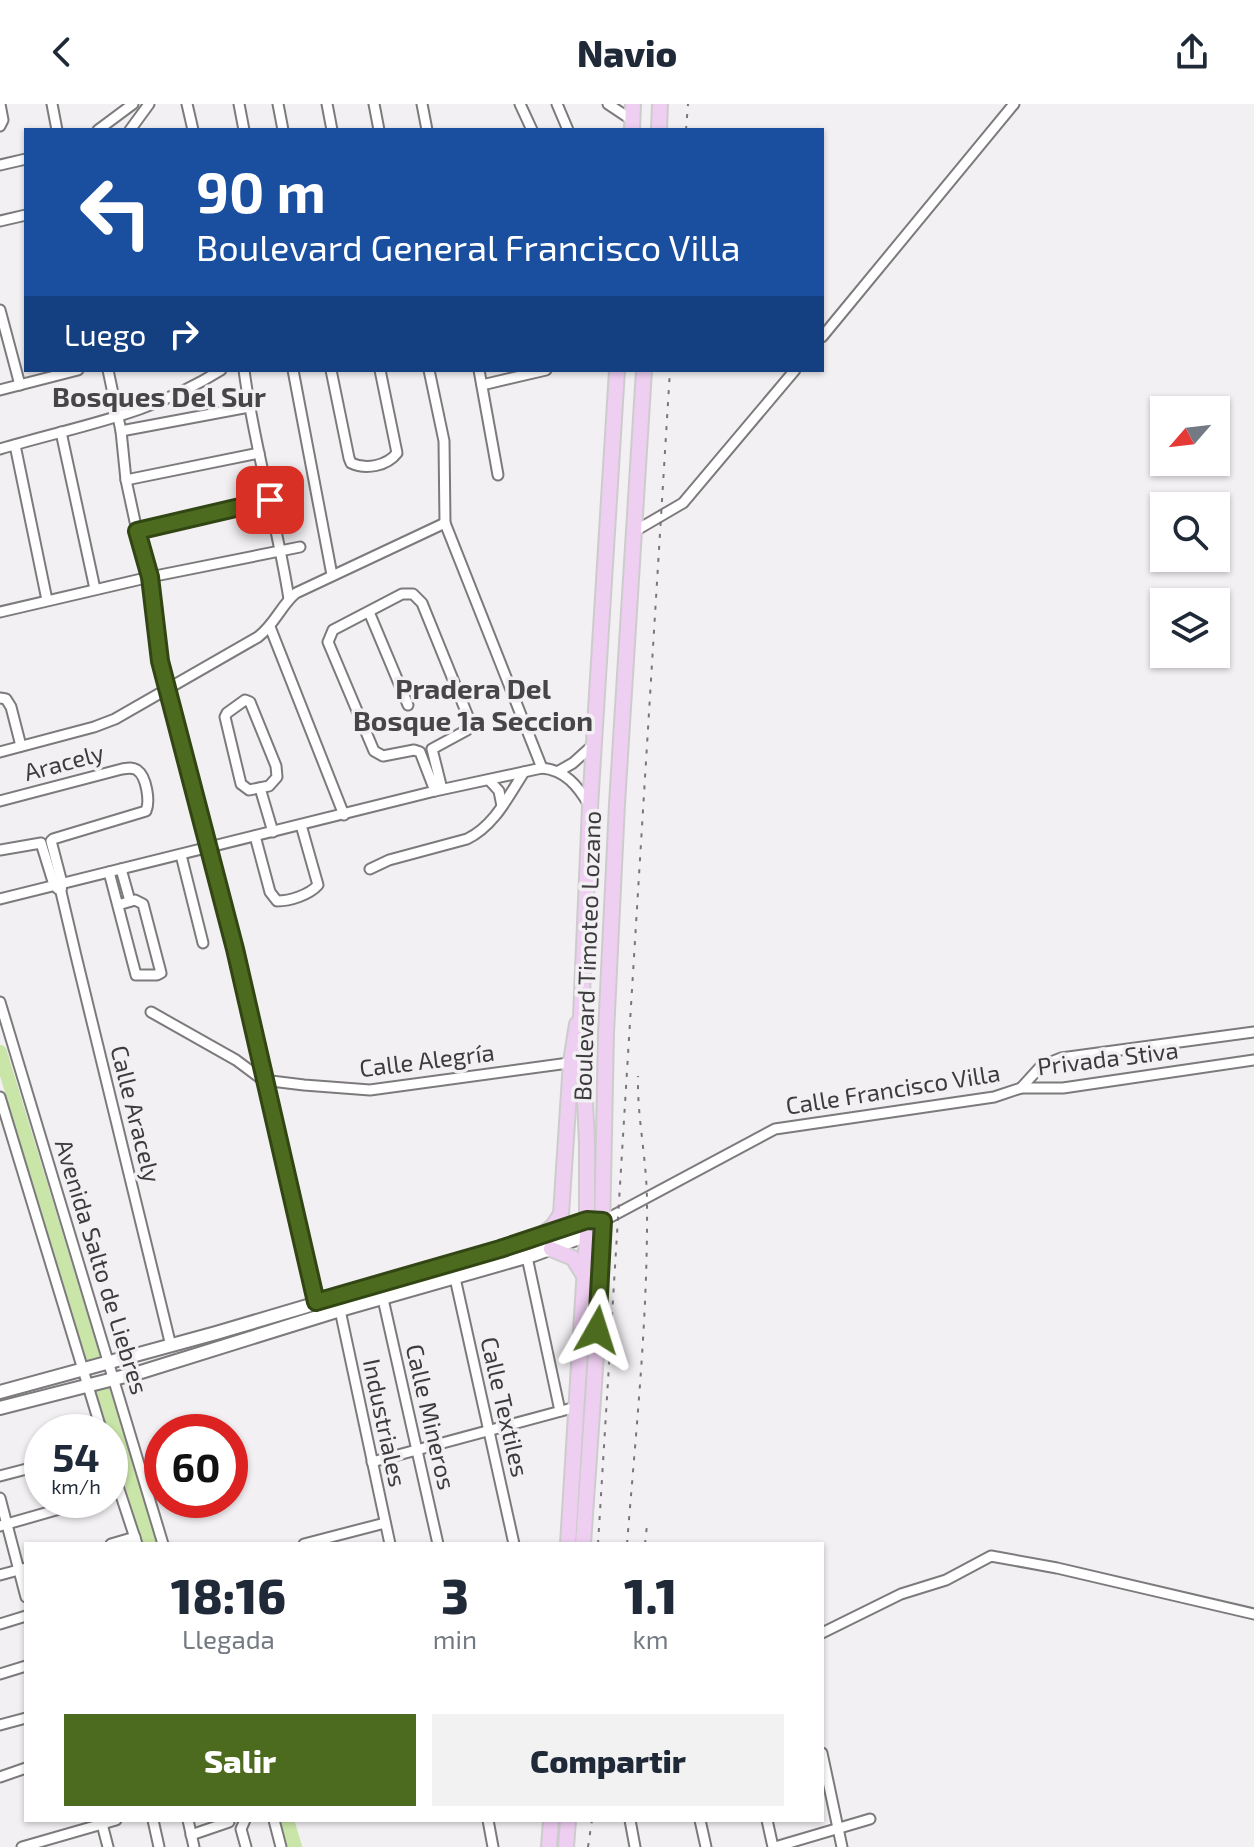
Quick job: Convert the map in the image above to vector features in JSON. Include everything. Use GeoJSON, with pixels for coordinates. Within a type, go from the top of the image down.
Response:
{"type":"FeatureCollection","features":[{"type":"Feature","properties":{"kind":"main road"},"geometry":{"type":"LineString","coordinates":[[632,125],[633,104]]}},
{"type":"Feature","properties":{"kind":"main road"},"geometry":{"type":"LineString","coordinates":[[659,128],[660,104]]}},
{"type":"Feature","properties":{"kind":"main road","name":"Boulevard Timoteo Lozano"},"geometry":{"type":"LineString","coordinates":[[568,1542],[587,1235],[577,1062],[617,372]]}},
{"type":"Feature","properties":{"kind":"main road","name":"Boulevard Timoteo Lozano"},"geometry":{"type":"LineString","coordinates":[[583,1542],[601,1282],[606,1033],[644,372]]}},
{"type":"Feature","properties":{"kind":"main road"},"geometry":{"type":"LineString","coordinates":[[602,628],[612,642],[629,634]]}},
{"type":"Feature","properties":{"kind":"main road"},"geometry":{"type":"LineString","coordinates":[[599,674],[614,661],[620,665],[625,679]]}},
{"type":"Feature","properties":{"kind":"main road"},"geometry":{"type":"LineString","coordinates":[[542,1235],[561,1214],[577,1062]]}},
{"type":"Feature","properties":{"kind":"main road"},"geometry":{"type":"LineString","coordinates":[[0,1392],[171,1346],[587,1220],[603,1221]]}},
{"type":"Feature","properties":{"kind":"main road"},"geometry":{"type":"LineString","coordinates":[[0,1408],[111,1379],[527,1257],[587,1235],[603,1221]]}},
{"type":"Feature","properties":{"kind":"main road"},"geometry":{"type":"LineString","coordinates":[[551,1249],[573,1258],[584,1277]]}},
{"type":"Feature","properties":{"kind":"main road"},"geometry":{"type":"LineString","coordinates":[[549,1847],[551,1822]]}},
{"type":"Feature","properties":{"kind":"main road"},"geometry":{"type":"LineString","coordinates":[[566,1847],[568,1822]]}},
{"type":"Feature","properties":{"kind":"street"},"geometry":{"type":"LineString","coordinates":[[0,104],[3,120],[0,126]]}},
{"type":"Feature","properties":{"kind":"street"},"geometry":{"type":"LineString","coordinates":[[52,104],[57,128]]}},
{"type":"Feature","properties":{"kind":"street"},"geometry":{"type":"LineString","coordinates":[[131,128],[149,104]]}},
{"type":"Feature","properties":{"kind":"street"},"geometry":{"type":"LineString","coordinates":[[187,104],[193,128]]}},
{"type":"Feature","properties":{"kind":"street"},"geometry":{"type":"LineString","coordinates":[[239,104],[244,128]]}},
{"type":"Feature","properties":{"kind":"street"},"geometry":{"type":"LineString","coordinates":[[278,104],[283,128]]}},
{"type":"Feature","properties":{"kind":"street"},"geometry":{"type":"LineString","coordinates":[[327,104],[332,128]]}},
{"type":"Feature","properties":{"kind":"street"},"geometry":{"type":"LineString","coordinates":[[374,104],[379,128]]}},
{"type":"Feature","properties":{"kind":"street"},"geometry":{"type":"LineString","coordinates":[[422,104],[427,128]]}},
{"type":"Feature","properties":{"kind":"street"},"geometry":{"type":"LineString","coordinates":[[520,104],[528,128]]}},
{"type":"Feature","properties":{"kind":"street"},"geometry":{"type":"LineString","coordinates":[[557,104],[567,128]]}},
{"type":"Feature","properties":{"kind":"street"},"geometry":{"type":"LineString","coordinates":[[608,104],[632,125]]}},
{"type":"Feature","properties":{"kind":"street"},"geometry":{"type":"LineString","coordinates":[[824,335],[1014,104]]}},
{"type":"Feature","properties":{"kind":"street"},"geometry":{"type":"LineString","coordinates":[[100,128],[127,106],[139,117]]}},
{"type":"Feature","properties":{"kind":"street"},"geometry":{"type":"LineString","coordinates":[[0,165],[24,159]]}},
{"type":"Feature","properties":{"kind":"street"},"geometry":{"type":"LineString","coordinates":[[0,221],[24,215]]}},
{"type":"Feature","properties":{"kind":"street"},"geometry":{"type":"LineString","coordinates":[[0,311],[20,385]]}},
{"type":"Feature","properties":{"kind":"street"},"geometry":{"type":"LineString","coordinates":[[0,390],[68,372]]}},
{"type":"Feature","properties":{"kind":"street"},"geometry":{"type":"LineString","coordinates":[[108,372],[121,431],[126,480],[150,577],[160,661],[235,949],[316,1302]]}},
{"type":"Feature","properties":{"kind":"street"},"geometry":{"type":"LineString","coordinates":[[0,449],[117,418],[180,394],[218,372]]}},
{"type":"Feature","properties":{"kind":"street"},"geometry":{"type":"LineString","coordinates":[[244,372],[249,407],[282,551],[289,599]]}},
{"type":"Feature","properties":{"kind":"street"},"geometry":{"type":"LineString","coordinates":[[293,372],[332,575]]}},
{"type":"Feature","properties":{"kind":"street"},"geometry":{"type":"LineString","coordinates":[[331,372],[349,458],[351,463],[360,467],[387,462],[397,453],[380,372]]}},
{"type":"Feature","properties":{"kind":"street"},"geometry":{"type":"LineString","coordinates":[[429,372],[444,441],[445,523],[542,768]]}},
{"type":"Feature","properties":{"kind":"street"},"geometry":{"type":"LineString","coordinates":[[479,372],[498,475]]}},
{"type":"Feature","properties":{"kind":"street"},"geometry":{"type":"LineString","coordinates":[[482,385],[537,372]]}},
{"type":"Feature","properties":{"kind":"street"},"geometry":{"type":"LineString","coordinates":[[635,531],[683,503],[793,372]]}},
{"type":"Feature","properties":{"kind":"street"},"geometry":{"type":"LineString","coordinates":[[121,431],[249,407]]}},
{"type":"Feature","properties":{"kind":"street"},"geometry":{"type":"LineString","coordinates":[[61,432],[95,589]]}},
{"type":"Feature","properties":{"kind":"street"},"geometry":{"type":"LineString","coordinates":[[15,445],[47,600]]}},
{"type":"Feature","properties":{"kind":"street"},"geometry":{"type":"LineString","coordinates":[[126,480],[259,453]]}},
{"type":"Feature","properties":{"kind":"street"},"geometry":{"type":"LineString","coordinates":[[137,531],[270,500]]}},
{"type":"Feature","properties":{"kind":"street"},"geometry":{"type":"LineString","coordinates":[[0,752],[94,727],[127,713],[246,644],[270,627],[289,599],[332,575],[445,523]]}},
{"type":"Feature","properties":{"kind":"street"},"geometry":{"type":"LineString","coordinates":[[0,612],[150,577],[300,547]]}},
{"type":"Feature","properties":{"kind":"street"},"geometry":{"type":"LineString","coordinates":[[402,594],[413,594],[422,603],[470,724],[464,732],[432,749],[438,790],[420,752],[414,750],[383,756],[374,751],[328,642],[333,630],[402,594]]}},
{"type":"Feature","properties":{"kind":"street"},"geometry":{"type":"LineString","coordinates":[[369,612],[408,705]]}},
{"type":"Feature","properties":{"kind":"street"},"geometry":{"type":"LineString","coordinates":[[270,627],[344,815]]}},
{"type":"Feature","properties":{"kind":"street"},"geometry":{"type":"LineString","coordinates":[[0,698],[6,699],[11,707],[21,746]]}},
{"type":"Feature","properties":{"kind":"street"},"geometry":{"type":"LineString","coordinates":[[245,700],[250,702],[277,772],[273,782],[260,788],[246,790],[241,784],[225,717],[245,700]]}},
{"type":"Feature","properties":{"kind":"street"},"geometry":{"type":"LineString","coordinates":[[559,771],[595,742]]}},
{"type":"Feature","properties":{"kind":"street"},"geometry":{"type":"LineString","coordinates":[[0,899],[59,887],[438,790],[542,768],[559,771],[577,787],[590,807]]}},
{"type":"Feature","properties":{"kind":"street","name":"Aracely"},"geometry":{"type":"LineString","coordinates":[[0,801],[122,769],[134,769],[141,773],[149,801],[146,811],[51,841],[59,887]]}},
{"type":"Feature","properties":{"kind":"street"},"geometry":{"type":"LineString","coordinates":[[370,869],[389,860],[467,839],[487,826],[524,772]]}},
{"type":"Feature","properties":{"kind":"street"},"geometry":{"type":"LineString","coordinates":[[489,780],[499,791],[502,806]]}},
{"type":"Feature","properties":{"kind":"street"},"geometry":{"type":"LineString","coordinates":[[260,788],[273,832]]}},
{"type":"Feature","properties":{"kind":"street"},"geometry":{"type":"LineString","coordinates":[[255,836],[270,892],[277,901],[282,901],[310,892],[318,885],[301,825]]}},
{"type":"Feature","properties":{"kind":"street"},"geometry":{"type":"LineString","coordinates":[[0,850],[41,843],[59,887]]}},
{"type":"Feature","properties":{"kind":"street"},"geometry":{"type":"LineString","coordinates":[[181,855],[203,943]]}},
{"type":"Feature","properties":{"kind":"street"},"geometry":{"type":"LineString","coordinates":[[121,869],[130,901]]}},
{"type":"Feature","properties":{"kind":"street"},"geometry":{"type":"LineString","coordinates":[[109,872],[136,975],[161,973],[143,904],[135,900],[118,905]]}},
{"type":"Feature","properties":{"kind":"street","name":"Calle Aracely"},"geometry":{"type":"LineString","coordinates":[[59,887],[171,1346]]}},
{"type":"Feature","properties":{"kind":"street","name":"Avenida Salto de Liebres"},"geometry":{"type":"LineString","coordinates":[[0,1002],[162,1542]]}},
{"type":"Feature","properties":{"kind":"street"},"geometry":{"type":"LineString","coordinates":[[151,1012],[236,1060],[263,1080]]}},
{"type":"Feature","properties":{"kind":"street","name":"Privada Stiva"},"geometry":{"type":"LineString","coordinates":[[1021,1088],[1041,1066],[1061,1058],[1254,1032]]}},
{"type":"Feature","properties":{"kind":"street","name":"Privada Stiva"},"geometry":{"type":"LineString","coordinates":[[1021,1088],[1063,1088],[1254,1060]]}},
{"type":"Feature","properties":{"kind":"street","name":"Calle Alegría"},"geometry":{"type":"LineString","coordinates":[[263,1080],[370,1090],[577,1062]]}},
{"type":"Feature","properties":{"kind":"street","name":"Calle Francisco Villa"},"geometry":{"type":"LineString","coordinates":[[603,1221],[775,1129],[994,1097],[1021,1088]]}},
{"type":"Feature","properties":{"kind":"street","name":"Avenida Salto de Liebres"},"geometry":{"type":"LineString","coordinates":[[0,1097],[92,1384],[98,1414]]}},
{"type":"Feature","properties":{"kind":"street"},"geometry":{"type":"LineString","coordinates":[[527,1257],[560,1411]]}},
{"type":"Feature","properties":{"kind":"street","name":"Calle Textiles"},"geometry":{"type":"LineString","coordinates":[[455,1278],[514,1542]]}},
{"type":"Feature","properties":{"kind":"street","name":"Calle Mineros"},"geometry":{"type":"LineString","coordinates":[[383,1299],[438,1542]]}},
{"type":"Feature","properties":{"kind":"street","name":"Industriales"},"geometry":{"type":"LineString","coordinates":[[340,1310],[390,1542]]}},
{"type":"Feature","properties":{"kind":"street"},"geometry":{"type":"LineString","coordinates":[[372,1462],[576,1407]]}},
{"type":"Feature","properties":{"kind":"street"},"geometry":{"type":"LineString","coordinates":[[0,1476],[24,1470]]}},
{"type":"Feature","properties":{"kind":"street"},"geometry":{"type":"LineString","coordinates":[[0,1498],[4,1525],[22,1569],[0,1575]]}},
{"type":"Feature","properties":{"kind":"street"},"geometry":{"type":"LineString","coordinates":[[4,1525],[28,1518]]}},
{"type":"Feature","properties":{"kind":"street"},"geometry":{"type":"LineString","coordinates":[[125,1518],[136,1541]]}},
{"type":"Feature","properties":{"kind":"street"},"geometry":{"type":"LineString","coordinates":[[312,1542],[385,1523]]}},
{"type":"Feature","properties":{"kind":"street"},"geometry":{"type":"LineString","coordinates":[[824,1632],[901,1594],[956,1575],[986,1558],[997,1557],[1254,1614]]}},
{"type":"Feature","properties":{"kind":"street"},"geometry":{"type":"LineString","coordinates":[[0,1624],[24,1617]]}},
{"type":"Feature","properties":{"kind":"street"},"geometry":{"type":"LineString","coordinates":[[0,1674],[24,1667]]}},
{"type":"Feature","properties":{"kind":"street"},"geometry":{"type":"LineString","coordinates":[[0,1725],[24,1719]]}},
{"type":"Feature","properties":{"kind":"street"},"geometry":{"type":"LineString","coordinates":[[824,1763],[842,1847]]}},
{"type":"Feature","properties":{"kind":"street"},"geometry":{"type":"LineString","coordinates":[[0,1777],[24,1769]]}},
{"type":"Feature","properties":{"kind":"street"},"geometry":{"type":"LineString","coordinates":[[768,1822],[774,1847],[870,1819]]}},
{"type":"Feature","properties":{"kind":"street"},"geometry":{"type":"LineString","coordinates":[[22,1847],[54,1842],[86,1824],[109,1822]]}},
{"type":"Feature","properties":{"kind":"street"},"geometry":{"type":"LineString","coordinates":[[153,1822],[159,1847]]}},
{"type":"Feature","properties":{"kind":"street"},"geometry":{"type":"LineString","coordinates":[[188,1822],[194,1847]]}},
{"type":"Feature","properties":{"kind":"street"},"geometry":{"type":"LineString","coordinates":[[191,1835],[227,1822]]}},
{"type":"Feature","properties":{"kind":"street"},"geometry":{"type":"LineString","coordinates":[[275,1822],[281,1847]]}},
{"type":"Feature","properties":{"kind":"street"},"geometry":{"type":"LineString","coordinates":[[488,1822],[493,1847]]}},
{"type":"Feature","properties":{"kind":"street"},"geometry":{"type":"LineString","coordinates":[[630,1822],[635,1847]]}},
{"type":"Feature","properties":{"kind":"street"},"geometry":{"type":"LineString","coordinates":[[700,1822],[706,1847]]}},
{"type":"Feature","properties":{"kind":"street"},"geometry":{"type":"LineString","coordinates":[[102,1824],[108,1847]]}},
{"type":"Feature","properties":{"kind":"street"},"geometry":{"type":"LineString","coordinates":[[243,1824],[246,1847]]}},
{"type":"Feature","properties":{"kind":"waterway"},"geometry":{"type":"LineString","coordinates":[[0,1052],[93,1357]]}},
{"type":"Feature","properties":{"kind":"waterway"},"geometry":{"type":"LineString","coordinates":[[103,1391],[149,1542]]}},
{"type":"Feature","properties":{"kind":"waterway"},"geometry":{"type":"LineString","coordinates":[[288,1822],[295,1847]]}},
{"type":"Feature","properties":{"kind":"railway"},"geometry":{"type":"LineString","coordinates":[[686,128],[688,104]]}},
{"type":"Feature","properties":{"kind":"railway"},"geometry":{"type":"LineString","coordinates":[[598,1542],[670,372]]}},
{"type":"Feature","properties":{"kind":"railway"},"geometry":{"type":"LineString","coordinates":[[627,1542],[641,1374],[647,1246],[647,1187],[638,1076]]}},
{"type":"Feature","properties":{"kind":"railway"},"geometry":{"type":"LineString","coordinates":[[645,1542],[647,1525]]}},
{"type":"Feature","properties":{"kind":"railway"},"geometry":{"type":"LineString","coordinates":[[588,1847],[592,1822]]}},
{"type":"Feature","properties":{"kind":"district","name":"Bosques Del Sur"},"geometry":{"type":"Point","coordinates":[159,397]}},
{"type":"Feature","properties":{"kind":"district","name":"Pradera Del Bosque 1a Seccion"},"geometry":{"type":"Point","coordinates":[473,705]}},
{"type":"Feature","properties":{"kind":"route"},"geometry":{"type":"LineString","coordinates":[[270,500],[137,531],[150,577],[160,661],[235,949],[316,1302],[500,1249],[587,1220],[603,1221],[597,1330]]}}]}
